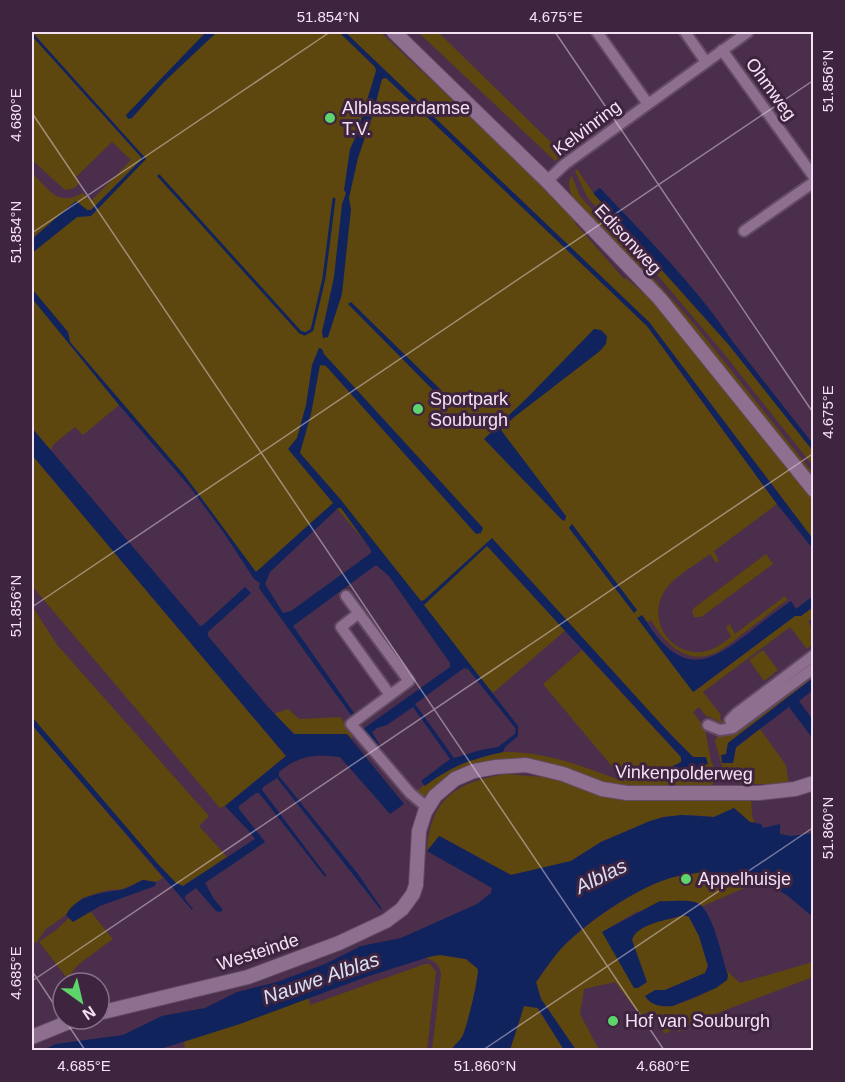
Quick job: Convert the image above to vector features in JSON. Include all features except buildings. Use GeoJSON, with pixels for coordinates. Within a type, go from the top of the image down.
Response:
{"type":"FeatureCollection","features":[{"type":"Feature","properties":{"kind":"street","name":"Edisonweg"},"geometry":{"type":"LineString","coordinates":[[394,32],[547,181],[660,299],[813,490]]}},
{"type":"Feature","properties":{"kind":"street","name":"Kelvinring"},"geometry":{"type":"LineString","coordinates":[[597,32],[648,104]]}},
{"type":"Feature","properties":{"kind":"street"},"geometry":{"type":"LineString","coordinates":[[685,32],[706,62]]}},
{"type":"Feature","properties":{"kind":"street","name":"Kelvinring"},"geometry":{"type":"LineString","coordinates":[[547,181],[565,164],[706,62],[740,34]]}},
{"type":"Feature","properties":{"kind":"street","name":"Ohmweg"},"geometry":{"type":"LineString","coordinates":[[722,50],[813,177]]}},
{"type":"Feature","properties":{"kind":"street"},"geometry":{"type":"LineString","coordinates":[[744,231],[813,182]]}},
{"type":"Feature","properties":{"kind":"street"},"geometry":{"type":"LineString","coordinates":[[346,596],[408,681],[351,724],[410,793],[428,808]]}},
{"type":"Feature","properties":{"kind":"street"},"geometry":{"type":"LineString","coordinates":[[359,613],[341,627],[390,695]]}},
{"type":"Feature","properties":{"kind":"street"},"geometry":{"type":"LineString","coordinates":[[733,728],[730,720],[737,713],[813,655]]}},
{"type":"Feature","properties":{"kind":"street"},"geometry":{"type":"LineString","coordinates":[[708,725],[720,730],[733,728],[813,668]]}},
{"type":"Feature","properties":{"kind":"street","name":"Vinkenpolderweg"},"geometry":{"type":"LineString","coordinates":[[413,894],[416,885],[419,831],[428,808],[435,796],[455,779],[474,771],[496,766],[526,765],[563,774],[603,789],[627,793],[759,793],[795,789],[813,783]]}},
{"type":"Feature","properties":{"kind":"street","name":"Westeinde"},"geometry":{"type":"LineString","coordinates":[[111,1010],[248,977],[339,943],[386,921],[402,909],[413,894]]}},
{"type":"Feature","properties":{"kind":"street"},"geometry":{"type":"LineString","coordinates":[[32,1037],[51,1029]]}},
{"type":"Feature","properties":{"kind":"shaded area","name":"Sportpark Souburgh"},"geometry":{"type":"Polygon","coordinates":[[[32,32],[339,32],[647,326],[777,504],[714,551],[719,561],[716,563],[710,554],[668,586],[659,603],[658,614],[665,634],[680,648],[690,651],[706,651],[731,637],[726,627],[730,624],[735,634],[785,596],[787,600],[731,643],[708,656],[698,657],[679,651],[663,637],[651,620],[647,622],[642,615],[694,692],[795,616],[801,616],[813,607],[813,618],[808,621],[813,631],[813,644],[807,649],[790,627],[703,692],[721,715],[720,718],[724,724],[707,717],[699,707],[693,712],[705,729],[711,761],[718,779],[709,787],[626,788],[493,764],[426,801],[417,791],[436,777],[469,760],[493,753],[520,752],[551,757],[625,782],[543,684],[582,650],[681,757],[682,762],[665,770],[707,764],[693,757],[568,628],[493,693],[333,504],[259,572],[255,571],[185,476],[70,342],[68,332],[32,289],[32,253],[77,217],[90,216],[146,159],[32,32]]]}},
{"type":"Feature","properties":{"kind":"shaded area"},"geometry":{"type":"Polygon","coordinates":[[[345,32],[380,32],[503,147],[576,221],[575,223],[624,279],[626,278],[659,307],[813,498],[813,539],[649,322],[345,32]]]}},
{"type":"Feature","properties":{"kind":"shaded area"},"geometry":{"type":"Polygon","coordinates":[[[418,32],[438,32],[564,155],[555,161],[418,32]]]}},
{"type":"Feature","properties":{"kind":"shaded area"},"geometry":{"type":"Polygon","coordinates":[[[32,36],[141,157],[141,160],[91,210],[87,210],[76,201],[32,239],[32,173],[54,195],[67,198],[83,193],[91,201],[131,160],[112,142],[76,177],[79,182],[77,186],[65,190],[32,160],[32,36]]]}},
{"type":"Feature","properties":{"kind":"shaded area"},"geometry":{"type":"Polygon","coordinates":[[[577,169],[594,194],[729,345],[813,451],[813,466],[721,350],[587,197],[575,171],[577,169]]]}},
{"type":"Feature","properties":{"kind":"shaded area"},"geometry":{"type":"Polygon","coordinates":[[[572,176],[580,196],[695,325],[813,473],[813,482],[643,273],[573,198],[569,184],[572,176]]]}},
{"type":"Feature","properties":{"kind":"shaded area"},"geometry":{"type":"Polygon","coordinates":[[[32,298],[119,405],[83,435],[75,427],[54,444],[50,451],[32,428],[32,298]]]}},
{"type":"Feature","properties":{"kind":"shaded area"},"geometry":{"type":"Polygon","coordinates":[[[32,455],[286,756],[225,806],[220,808],[32,586],[32,455]]]}},
{"type":"Feature","properties":{"kind":"shaded area"},"geometry":{"type":"Polygon","coordinates":[[[766,554],[773,564],[701,617],[694,617],[692,611],[694,608],[766,554]]]}},
{"type":"Feature","properties":{"kind":"shaded area"},"geometry":{"type":"Polygon","coordinates":[[[32,606],[58,646],[209,816],[199,826],[227,857],[183,886],[176,883],[157,863],[32,717],[32,606]]]}},
{"type":"Feature","properties":{"kind":"shaded area"},"geometry":{"type":"Polygon","coordinates":[[[763,650],[778,670],[764,681],[749,660],[763,650]]]}},
{"type":"Feature","properties":{"kind":"shaded area"},"geometry":{"type":"Polygon","coordinates":[[[813,671],[813,678],[728,743],[726,754],[733,762],[736,748],[760,729],[786,765],[789,786],[772,788],[771,784],[742,784],[731,781],[727,772],[724,773],[715,741],[717,737],[732,734],[813,671]]]}},
{"type":"Feature","properties":{"kind":"shaded area"},"geometry":{"type":"Polygon","coordinates":[[[288,709],[299,719],[340,717],[351,732],[352,739],[347,734],[294,734],[274,714],[288,709]]]}},
{"type":"Feature","properties":{"kind":"shaded area"},"geometry":{"type":"Polygon","coordinates":[[[32,725],[163,878],[156,882],[143,880],[123,889],[108,890],[82,898],[66,915],[46,929],[37,942],[32,944],[32,725]]]}},
{"type":"Feature","properties":{"kind":"shaded area"},"geometry":{"type":"Polygon","coordinates":[[[506,774],[563,781],[751,796],[752,816],[755,822],[750,822],[734,808],[714,817],[692,815],[664,817],[601,842],[571,861],[511,875],[440,836],[427,851],[434,818],[440,805],[449,796],[473,782],[506,774]]]}},
{"type":"Feature","properties":{"kind":"shaded area"},"geometry":{"type":"Polygon","coordinates":[[[703,872],[703,874],[758,882],[703,906],[695,902],[688,902],[636,912],[602,932],[646,982],[632,940],[635,934],[647,925],[684,915],[689,917],[699,936],[708,966],[705,973],[665,990],[655,990],[660,1006],[677,1004],[713,989],[727,980],[728,975],[725,969],[740,983],[813,962],[813,977],[694,1022],[679,1032],[676,1027],[665,1034],[649,1012],[640,1015],[615,982],[584,989],[580,1014],[599,1050],[576,1050],[541,999],[536,983],[548,965],[571,939],[627,898],[670,878],[703,872]]]}},
{"type":"Feature","properties":{"kind":"shaded area"},"geometry":{"type":"Polygon","coordinates":[[[90,911],[113,939],[73,971],[62,971],[39,942],[69,918],[73,922],[90,911]]]}},
{"type":"Feature","properties":{"kind":"shaded area"},"geometry":{"type":"Polygon","coordinates":[[[440,955],[466,959],[478,969],[475,992],[465,1029],[452,1050],[432,1050],[441,974],[436,963],[425,958],[440,955]]]}},
{"type":"Feature","properties":{"kind":"shaded area"},"geometry":{"type":"Polygon","coordinates":[[[430,964],[436,972],[427,1050],[185,1050],[184,1042],[309,998],[310,1005],[430,964]]]}},
{"type":"Feature","properties":{"kind":"shaded area"},"geometry":{"type":"Polygon","coordinates":[[[524,1006],[537,1008],[564,1050],[510,1050],[524,1006]]]}},
{"type":"Feature","properties":{"kind":"water"},"geometry":{"type":"Polygon","coordinates":[[[32,32],[146,159],[91,216],[77,217],[32,253],[32,239],[76,201],[87,210],[91,210],[141,160],[141,157],[32,36],[32,32]]]}},
{"type":"Feature","properties":{"kind":"water"},"geometry":{"type":"Polygon","coordinates":[[[206,32],[217,32],[164,82],[132,118],[128,119],[126,115],[206,32]]]}},
{"type":"Feature","properties":{"kind":"water"},"geometry":{"type":"Polygon","coordinates":[[[339,32],[345,32],[649,322],[813,539],[813,549],[777,504],[647,326],[386,78],[382,79],[358,158],[349,198],[351,209],[342,294],[328,337],[323,338],[322,332],[334,277],[342,204],[346,193],[344,190],[350,149],[376,71],[375,67],[339,32]]]}},
{"type":"Feature","properties":{"kind":"water"},"geometry":{"type":"Polygon","coordinates":[[[600,188],[670,262],[703,301],[813,444],[813,451],[729,345],[594,194],[600,188]]]}},
{"type":"Feature","properties":{"kind":"water"},"geometry":{"type":"Polygon","coordinates":[[[32,289],[68,332],[70,342],[185,476],[256,572],[333,503],[288,449],[297,438],[306,405],[312,365],[319,348],[322,349],[324,354],[483,528],[481,533],[476,534],[326,366],[320,365],[311,414],[300,453],[341,500],[421,601],[492,538],[670,734],[693,757],[706,757],[708,764],[666,776],[665,770],[681,762],[681,757],[487,546],[424,605],[518,726],[518,736],[505,747],[503,752],[462,764],[425,786],[421,781],[450,759],[413,707],[387,725],[372,732],[383,751],[381,753],[363,729],[450,667],[450,663],[389,576],[376,565],[293,626],[354,713],[351,715],[259,588],[260,583],[254,579],[190,487],[119,405],[32,298],[32,289]],[[338,508],[270,572],[265,584],[283,613],[291,611],[371,553],[341,508],[338,508]],[[464,668],[415,704],[454,758],[498,747],[515,734],[516,729],[468,669],[464,668]]]}},
{"type":"Feature","properties":{"kind":"water"},"geometry":{"type":"Polygon","coordinates":[[[351,302],[442,391],[442,394],[436,393],[348,304],[351,302]]]}},
{"type":"Feature","properties":{"kind":"water"},"geometry":{"type":"Polygon","coordinates":[[[594,329],[601,330],[607,336],[606,344],[600,351],[513,418],[501,430],[566,516],[565,521],[484,439],[594,329]]]}},
{"type":"Feature","properties":{"kind":"water"},"geometry":{"type":"Polygon","coordinates":[[[32,428],[200,626],[245,587],[251,593],[208,632],[208,636],[294,734],[347,734],[404,804],[390,814],[340,757],[308,757],[293,762],[279,772],[279,776],[358,874],[381,910],[277,778],[262,790],[326,875],[325,877],[259,793],[256,793],[239,806],[239,809],[265,842],[205,883],[223,910],[216,911],[196,888],[185,896],[192,910],[32,725],[32,717],[157,863],[176,883],[183,886],[255,839],[225,806],[286,756],[32,455],[32,428]]]}},
{"type":"Feature","properties":{"kind":"water"},"geometry":{"type":"Polygon","coordinates":[[[572,524],[637,610],[634,613],[569,528],[572,524]]]}},
{"type":"Feature","properties":{"kind":"water"},"geometry":{"type":"Polygon","coordinates":[[[813,596],[813,607],[801,616],[795,616],[693,692],[637,618],[642,615],[660,641],[679,656],[700,659],[721,652],[791,601],[796,609],[813,596]]]}},
{"type":"Feature","properties":{"kind":"water"},"geometry":{"type":"Polygon","coordinates":[[[813,678],[813,690],[799,701],[813,720],[813,739],[789,707],[736,747],[733,763],[722,763],[721,755],[726,754],[728,743],[813,678]]]}},
{"type":"Feature","properties":{"kind":"water"},"geometry":{"type":"Polygon","coordinates":[[[734,808],[750,822],[761,824],[763,828],[780,824],[780,834],[791,836],[813,833],[813,917],[788,896],[769,884],[702,872],[670,878],[641,890],[580,930],[558,952],[536,982],[541,999],[576,1050],[564,1050],[538,1008],[524,1006],[510,1050],[452,1050],[465,1029],[475,992],[478,969],[466,959],[440,955],[366,977],[240,1024],[157,1050],[43,1050],[56,1044],[123,1035],[162,1016],[205,1008],[237,992],[277,982],[325,964],[361,946],[401,938],[477,904],[491,893],[492,888],[427,851],[439,836],[511,875],[571,861],[601,842],[650,821],[681,815],[714,817],[734,808]]]}},
{"type":"Feature","properties":{"kind":"water"},"geometry":{"type":"Polygon","coordinates":[[[143,880],[156,882],[155,886],[100,906],[73,922],[66,915],[76,903],[83,899],[124,889],[143,880]]]}},
{"type":"Feature","properties":{"kind":"water"},"geometry":{"type":"Polygon","coordinates":[[[660,901],[689,901],[703,907],[712,924],[728,975],[727,980],[716,988],[673,1006],[657,1005],[645,996],[655,990],[665,990],[705,973],[708,966],[699,936],[689,917],[684,915],[654,923],[635,934],[632,940],[647,982],[638,988],[634,988],[602,932],[660,901]]]}},
{"type":"Feature","properties":{"kind":"waterway"},"geometry":{"type":"LineString","coordinates":[[159,176],[300,332],[305,334],[312,330],[324,278],[334,199]]}},
{"type":"Feature","properties":{"kind":"place","name":"Alblasserdamse T.V."},"geometry":{"type":"Point","coordinates":[330,118]}},
{"type":"Feature","properties":{"kind":"place","name":"Sportpark Souburgh"},"geometry":{"type":"Point","coordinates":[418,409]}},
{"type":"Feature","properties":{"kind":"place","name":"Appelhuisje"},"geometry":{"type":"Point","coordinates":[686,879]}},
{"type":"Feature","properties":{"kind":"place","name":"Hof van Souburgh"},"geometry":{"type":"Point","coordinates":[613,1021]}},
{"type":"Feature","properties":{"kind":"water label","name":"Alblas"},"geometry":{"type":"Point","coordinates":[601,876]}},
{"type":"Feature","properties":{"kind":"water label","name":"Nauwe Alblas"},"geometry":{"type":"Point","coordinates":[321,978]}}]}
